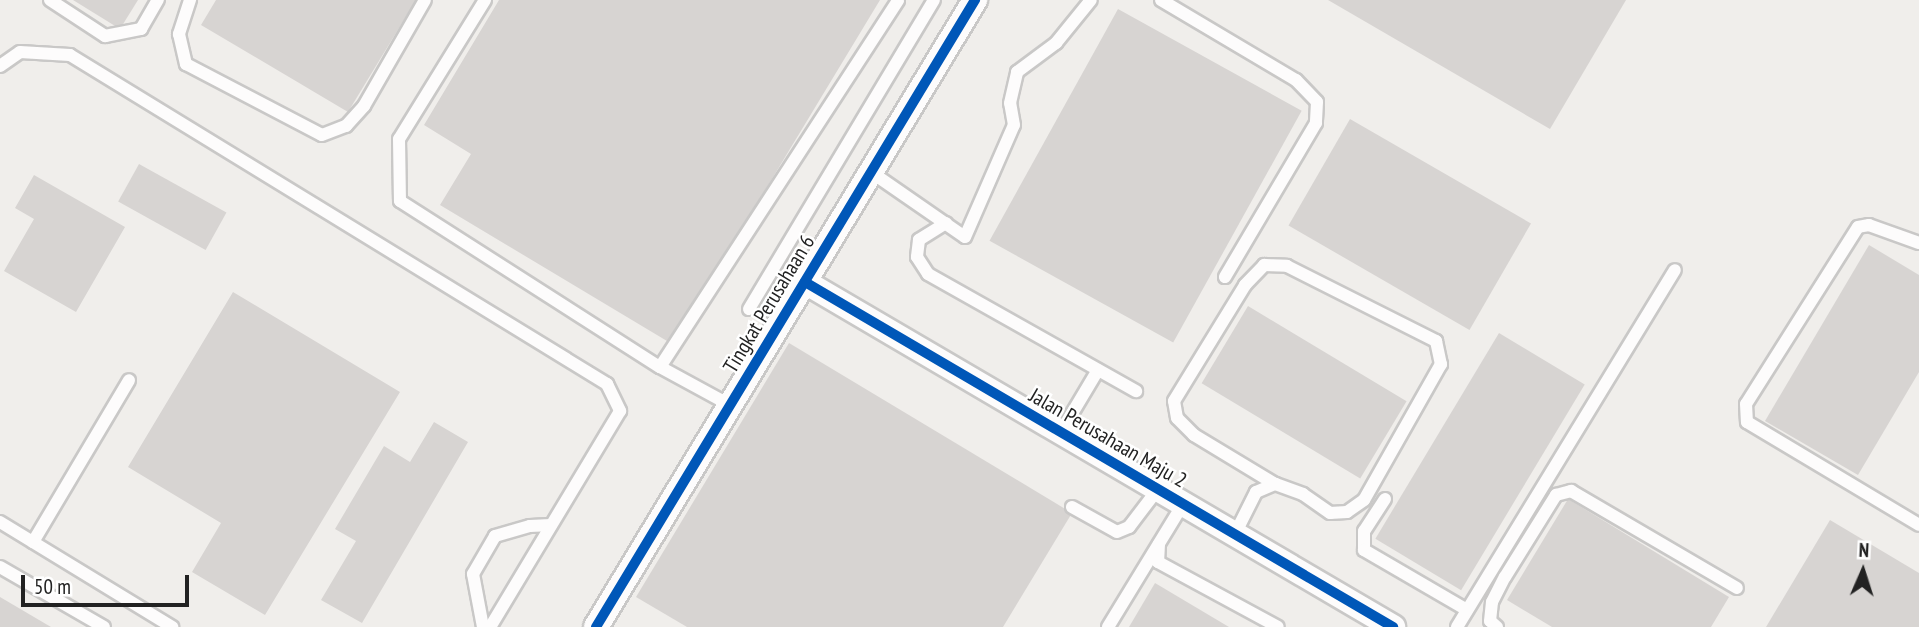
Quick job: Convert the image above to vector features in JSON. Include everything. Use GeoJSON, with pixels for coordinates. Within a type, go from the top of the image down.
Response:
{"type":"FeatureCollection","features":[{"type":"Feature","properties":{"kind":"street","name":"Tingkat Perusahaan 6"},"geometry":{"type":"LineString","coordinates":[[598,626],[975,0]]}},
{"type":"Feature","properties":{"kind":"street","name":"Jalan Perusahaan Maju 2"},"geometry":{"type":"LineString","coordinates":[[805,282],[1393,627]]}},
{"type":"Feature","properties":{"kind":"lane"},"geometry":{"type":"LineString","coordinates":[[51,0],[105,36],[141,29],[158,0]]}},
{"type":"Feature","properties":{"kind":"lane"},"geometry":{"type":"LineString","coordinates":[[190,0],[179,34],[186,64],[322,135],[346,126],[364,106],[425,0]]}},
{"type":"Feature","properties":{"kind":"lane"},"geometry":{"type":"LineString","coordinates":[[485,0],[400,139],[400,201],[660,367],[730,405]]}},
{"type":"Feature","properties":{"kind":"lane"},"geometry":{"type":"LineString","coordinates":[[660,367],[898,0]]}},
{"type":"Feature","properties":{"kind":"lane"},"geometry":{"type":"LineString","coordinates":[[750,309],[934,0]]}},
{"type":"Feature","properties":{"kind":"lane"},"geometry":{"type":"LineString","coordinates":[[871,172],[965,237],[1014,125],[1010,103],[1017,72],[1056,43],[1091,0]]}},
{"type":"Feature","properties":{"kind":"lane"},"geometry":{"type":"LineString","coordinates":[[1161,0],[1296,80],[1317,102],[1316,123],[1225,277]]}},
{"type":"Feature","properties":{"kind":"lane"},"geometry":{"type":"LineString","coordinates":[[0,66],[20,52],[70,55],[607,383],[620,411],[490,627]]}},
{"type":"Feature","properties":{"kind":"lane"},"geometry":{"type":"LineString","coordinates":[[946,223],[919,240],[917,257],[928,274],[1136,391]]}},
{"type":"Feature","properties":{"kind":"lane"},"geometry":{"type":"LineString","coordinates":[[1919,243],[1869,225],[1857,227],[1746,404],[1747,422],[1919,526]]}},
{"type":"Feature","properties":{"kind":"lane"},"geometry":{"type":"LineString","coordinates":[[1235,534],[1256,492],[1275,484],[1303,494],[1330,513],[1347,512],[1364,500],[1441,364],[1436,341],[1407,324],[1287,266],[1264,265],[1245,285],[1174,401],[1177,418],[1195,435],[1275,484]]}},
{"type":"Feature","properties":{"kind":"lane"},"geometry":{"type":"LineString","coordinates":[[1457,627],[1675,270]]}},
{"type":"Feature","properties":{"kind":"lane"},"geometry":{"type":"LineString","coordinates":[[1061,432],[1098,370]]}},
{"type":"Feature","properties":{"kind":"lane"},"geometry":{"type":"LineString","coordinates":[[33,542],[129,380]]}},
{"type":"Feature","properties":{"kind":"lane"},"geometry":{"type":"LineString","coordinates":[[1072,507],[1116,533],[1129,527],[1158,489]]}},
{"type":"Feature","properties":{"kind":"lane"},"geometry":{"type":"LineString","coordinates":[[1497,627],[1490,621],[1492,602],[1505,577],[1556,495],[1571,491],[1737,588]]}},
{"type":"Feature","properties":{"kind":"lane"},"geometry":{"type":"LineString","coordinates":[[1385,499],[1364,531],[1364,550],[1467,610]]}},
{"type":"Feature","properties":{"kind":"lane"},"geometry":{"type":"LineString","coordinates":[[1108,627],[1183,504]]}},
{"type":"Feature","properties":{"kind":"lane"},"geometry":{"type":"LineString","coordinates":[[0,522],[172,627]]}},
{"type":"Feature","properties":{"kind":"lane"},"geometry":{"type":"LineString","coordinates":[[483,627],[473,574],[495,536],[530,526],[551,525]]}},
{"type":"Feature","properties":{"kind":"lane"},"geometry":{"type":"LineString","coordinates":[[1159,544],[1158,562],[1259,623],[1278,627]]}},
{"type":"Feature","properties":{"kind":"lane"},"geometry":{"type":"LineString","coordinates":[[0,567],[104,627]]}},
{"type":"Feature","properties":{"kind":"building"},"geometry":{"type":"Polygon","coordinates":[[[73,0],[138,0],[120,29],[73,0]]]}},
{"type":"Feature","properties":{"kind":"building"},"geometry":{"type":"Polygon","coordinates":[[[216,0],[416,0],[348,112],[201,25],[216,0]]]}},
{"type":"Feature","properties":{"kind":"building"},"geometry":{"type":"Polygon","coordinates":[[[499,0],[880,0],[672,344],[440,205],[471,154],[424,125],[499,0]]]}},
{"type":"Feature","properties":{"kind":"building"},"geometry":{"type":"Polygon","coordinates":[[[1328,0],[1626,0],[1550,129],[1328,0]]]}},
{"type":"Feature","properties":{"kind":"building"},"geometry":{"type":"Polygon","coordinates":[[[1118,9],[1302,111],[1173,343],[990,241],[1118,9]]]}},
{"type":"Feature","properties":{"kind":"building"},"geometry":{"type":"Polygon","coordinates":[[[1350,119],[1531,224],[1469,330],[1288,226],[1350,119]]]}},
{"type":"Feature","properties":{"kind":"building"},"geometry":{"type":"Polygon","coordinates":[[[139,164],[226,212],[206,250],[118,202],[139,164]]]}},
{"type":"Feature","properties":{"kind":"building"},"geometry":{"type":"Polygon","coordinates":[[[34,175],[125,227],[76,312],[4,271],[34,219],[15,208],[34,175]]]}},
{"type":"Feature","properties":{"kind":"building"},"geometry":{"type":"Polygon","coordinates":[[[1869,245],[1919,275],[1919,372],[1858,475],[1765,421],[1869,245]]]}},
{"type":"Feature","properties":{"kind":"building"},"geometry":{"type":"Polygon","coordinates":[[[233,292],[400,392],[265,615],[192,572],[221,523],[128,467],[233,292]]]}},
{"type":"Feature","properties":{"kind":"building"},"geometry":{"type":"Polygon","coordinates":[[[1248,306],[1407,401],[1360,478],[1202,383],[1248,306]]]}},
{"type":"Feature","properties":{"kind":"building"},"geometry":{"type":"Polygon","coordinates":[[[1499,333],[1585,385],[1461,590],[1375,539],[1499,333]]]}},
{"type":"Feature","properties":{"kind":"building"},"geometry":{"type":"Polygon","coordinates":[[[789,343],[1072,513],[1003,627],[687,627],[636,597],[789,343]]]}},
{"type":"Feature","properties":{"kind":"building"},"geometry":{"type":"Polygon","coordinates":[[[434,422],[468,442],[362,623],[321,600],[356,541],[335,529],[384,446],[410,462],[434,422]]]}},
{"type":"Feature","properties":{"kind":"building"},"geometry":{"type":"Polygon","coordinates":[[[1568,499],[1729,597],[1711,627],[1552,627],[1507,600],[1568,499]]]}},
{"type":"Feature","properties":{"kind":"building"},"geometry":{"type":"Polygon","coordinates":[[[1830,520],[1919,573],[1919,627],[1766,627],[1830,520]]]}},
{"type":"Feature","properties":{"kind":"building"},"geometry":{"type":"Polygon","coordinates":[[[1155,583],[1229,627],[1129,627],[1155,583]]]}},
{"type":"Feature","properties":{"kind":"building"},"geometry":{"type":"Polygon","coordinates":[[[0,597],[51,627],[0,627],[0,597]]]}},
{"type":"Feature","properties":{"kind":"cycle path"},"geometry":{"type":"LineString","coordinates":[[596,627],[975,0]]}},
{"type":"Feature","properties":{"kind":"cycle path"},"geometry":{"type":"LineString","coordinates":[[805,282],[1393,627]]}}]}
